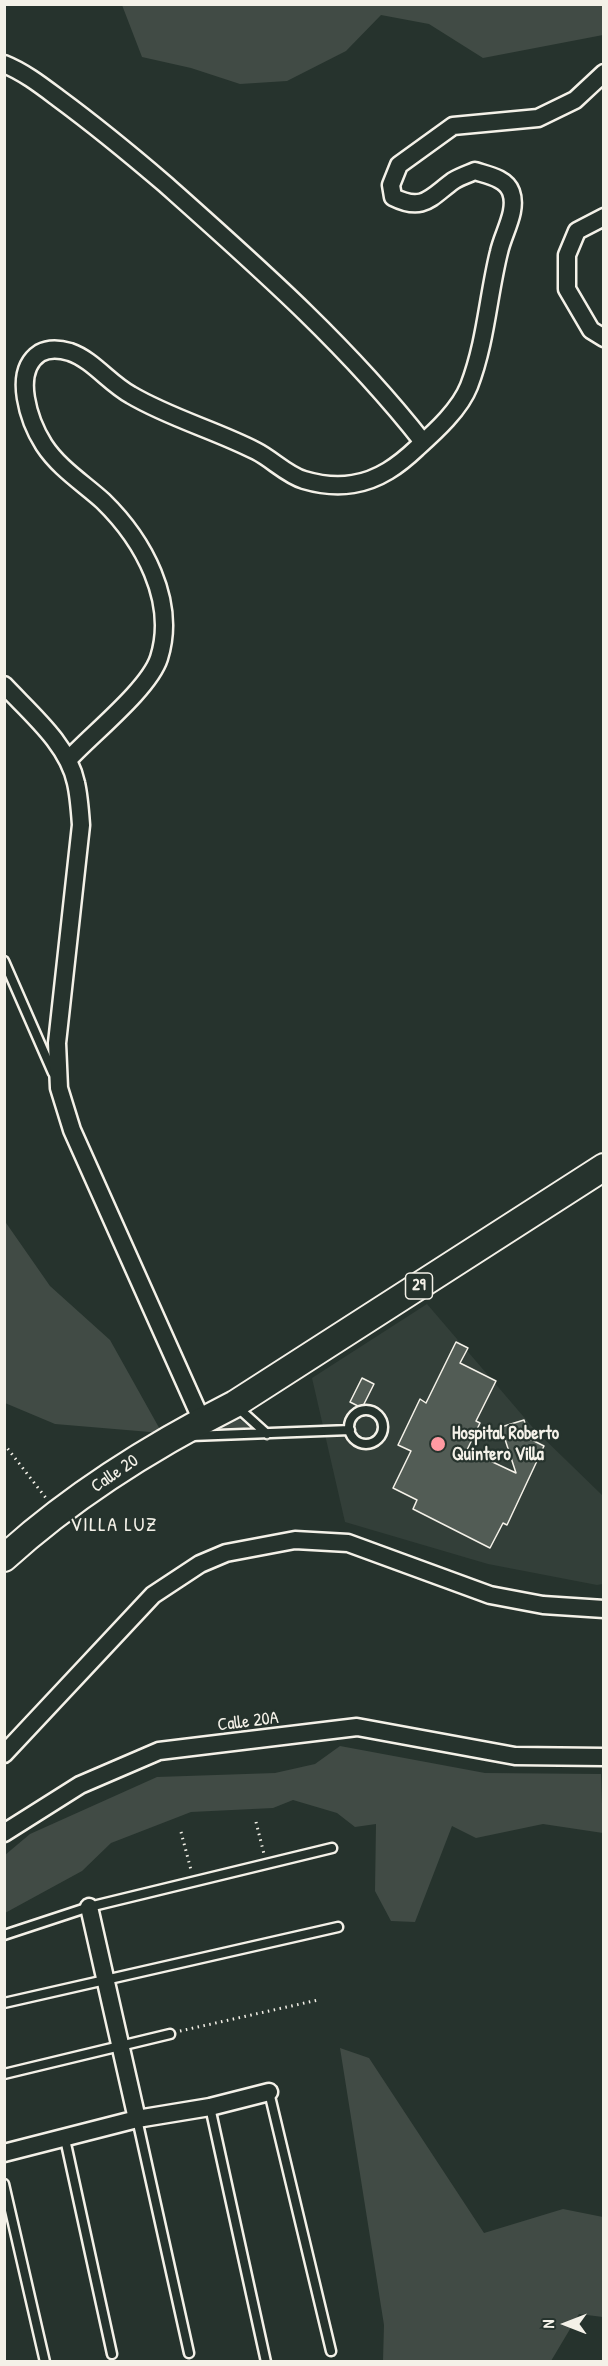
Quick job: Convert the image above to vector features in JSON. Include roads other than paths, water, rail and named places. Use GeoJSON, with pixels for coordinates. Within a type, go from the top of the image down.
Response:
{"type":"FeatureCollection","features":[{"type":"Feature","properties":{"kind":"main road","name":"29"},"geometry":{"type":"LineString","coordinates":[[235,1404],[603,1167]]}},
{"type":"Feature","properties":{"kind":"main road","name":"Calle 20"},"geometry":{"type":"LineString","coordinates":[[4,1558],[62,1511],[116,1472],[173,1437],[235,1404]]}},
{"type":"Feature","properties":{"kind":"street"},"geometry":{"type":"LineString","coordinates":[[4,64],[45,89],[114,140],[257,266],[329,333],[423,442]]}},
{"type":"Feature","properties":{"kind":"street"},"geometry":{"type":"LineString","coordinates":[[68,760],[147,678],[159,660],[163,618],[161,592],[153,572],[106,504],[63,467],[45,446],[32,421],[26,396],[27,374],[32,361],[41,352],[62,350],[74,353],[127,393],[152,407],[257,452],[300,479],[330,486],[353,484],[376,478],[401,463],[423,442],[448,416],[468,388],[489,312],[499,251],[513,203],[510,188],[497,178],[475,171],[453,180],[439,194],[422,204],[407,204],[393,197],[391,185],[399,165],[453,126],[538,118],[575,100],[603,73]]}},
{"type":"Feature","properties":{"kind":"street"},"geometry":{"type":"LineString","coordinates":[[603,217],[577,231],[567,255],[567,289],[591,330],[603,338]]}},
{"type":"Feature","properties":{"kind":"street"},"geometry":{"type":"LineString","coordinates":[[4,685],[68,760],[76,781],[81,825],[57,1043],[59,1088],[72,1130],[202,1421]]}},
{"type":"Feature","properties":{"kind":"street"},"geometry":{"type":"LineString","coordinates":[[4,1754],[153,1594],[200,1564],[226,1553],[295,1540],[348,1543],[490,1594],[543,1605],[603,1609]]}},
{"type":"Feature","properties":{"kind":"street","name":"Calle 20A"},"geometry":{"type":"LineString","coordinates":[[4,1833],[80,1785],[159,1751],[357,1727],[515,1756],[603,1757]]}},
{"type":"Feature","properties":{"kind":"street"},"geometry":{"type":"LineString","coordinates":[[89,1906],[137,2119]]}},
{"type":"Feature","properties":{"kind":"street"},"geometry":{"type":"LineString","coordinates":[[4,2153],[137,2119],[210,2107],[269,2092]]}},
{"type":"Feature","properties":{"kind":"lane"},"geometry":{"type":"LineString","coordinates":[[4,962],[59,1088]]}},
{"type":"Feature","properties":{"kind":"lane"},"geometry":{"type":"LineString","coordinates":[[235,1404],[267,1434]]}},
{"type":"Feature","properties":{"kind":"lane"},"geometry":{"type":"LineString","coordinates":[[361,1410],[374,1411],[383,1421],[383,1433],[374,1443],[360,1443],[350,1431],[350,1420],[361,1410]]}},
{"type":"Feature","properties":{"kind":"lane"},"geometry":{"type":"LineString","coordinates":[[173,1437],[350,1431]]}},
{"type":"Feature","properties":{"kind":"lane"},"geometry":{"type":"LineString","coordinates":[[4,1935],[89,1906],[332,1848]]}},
{"type":"Feature","properties":{"kind":"lane"},"geometry":{"type":"LineString","coordinates":[[4,2003],[338,1927]]}},
{"type":"Feature","properties":{"kind":"lane"},"geometry":{"type":"LineString","coordinates":[[4,2074],[120,2048],[170,2034]]}},
{"type":"Feature","properties":{"kind":"lane"},"geometry":{"type":"LineString","coordinates":[[269,2092],[331,2351]]}},
{"type":"Feature","properties":{"kind":"lane"},"geometry":{"type":"LineString","coordinates":[[210,2107],[266,2361]]}},
{"type":"Feature","properties":{"kind":"lane"},"geometry":{"type":"LineString","coordinates":[[137,2119],[189,2353]]}},
{"type":"Feature","properties":{"kind":"lane"},"geometry":{"type":"LineString","coordinates":[[65,2139],[112,2354]]}},
{"type":"Feature","properties":{"kind":"lane"},"geometry":{"type":"LineString","coordinates":[[4,2184],[45,2361]]}},
{"type":"Feature","properties":{"kind":"place","name":"Hospital Roberto Quintero Villa"},"geometry":{"type":"Point","coordinates":[438,1444]}},
{"type":"Feature","properties":{"kind":"district","name":"VILLA LUZ"},"geometry":{"type":"Point","coordinates":[114,1526]}}]}
